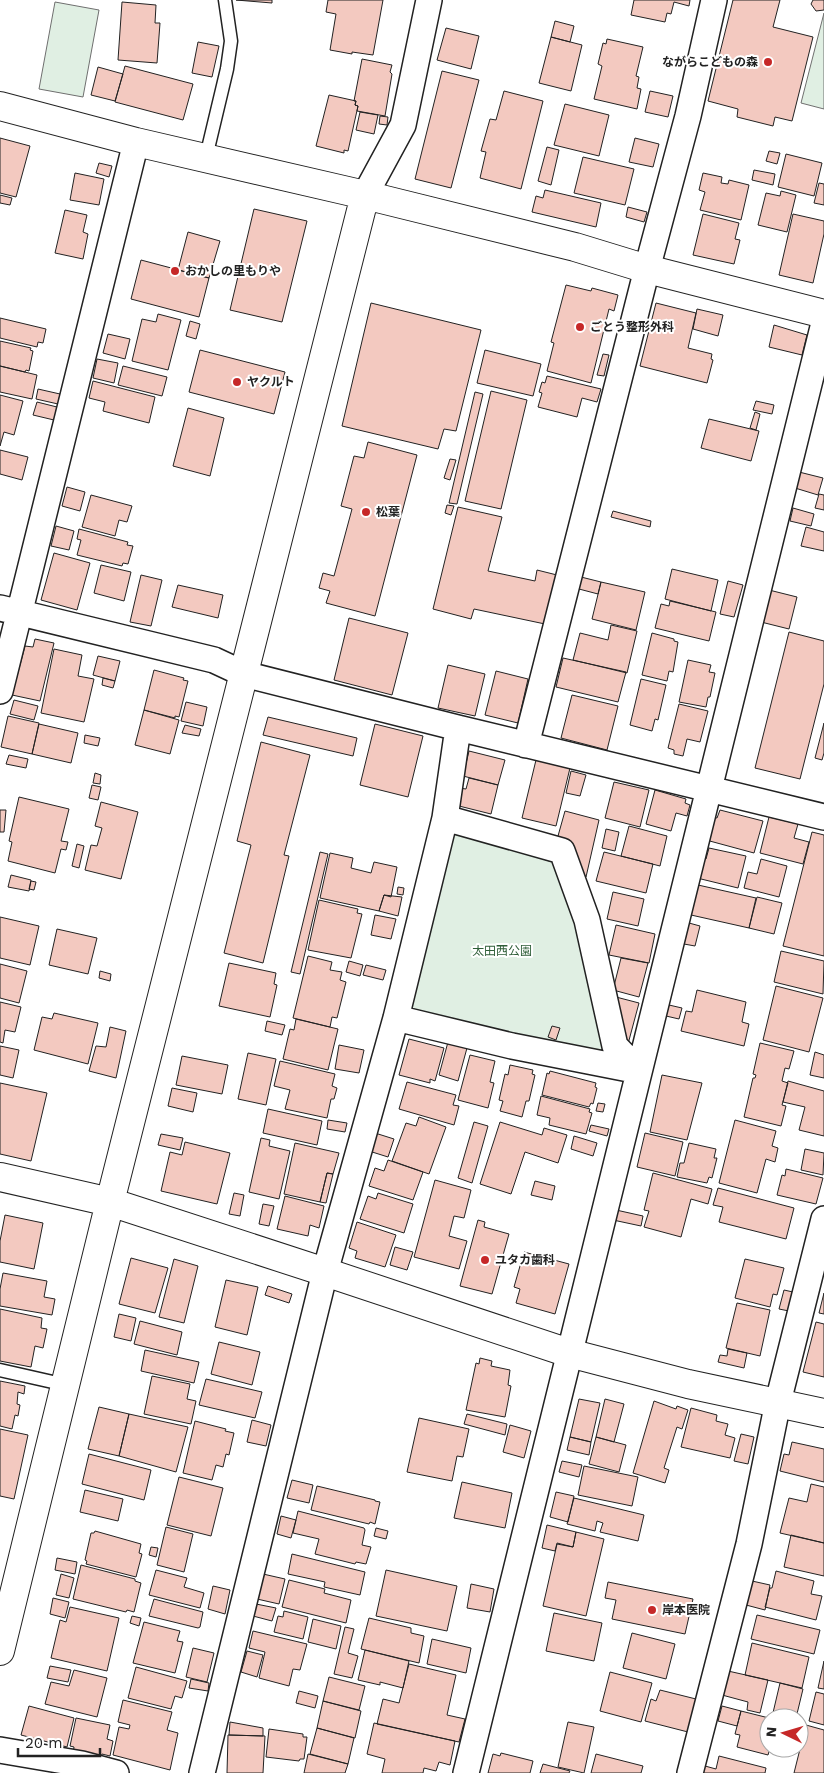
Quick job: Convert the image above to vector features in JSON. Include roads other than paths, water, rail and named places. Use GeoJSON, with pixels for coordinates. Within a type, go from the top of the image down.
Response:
{"type":"FeatureCollection","features":[{"type":"Feature","properties":{"kind":"street"},"geometry":{"type":"LineString","coordinates":[[0,1651],[110,1202],[365,195],[404,125],[429,0]]}},
{"type":"Feature","properties":{"kind":"street"},"geometry":{"type":"LineString","coordinates":[[526,745],[647,269],[688,116],[714,0]]}},
{"type":"Feature","properties":{"kind":"street"},"geometry":{"type":"LineString","coordinates":[[0,106],[136,142],[365,195],[575,247],[647,269],[824,314]]}},
{"type":"Feature","properties":{"kind":"street"},"geometry":{"type":"LineString","coordinates":[[0,691],[10,611],[136,142]]}},
{"type":"Feature","properties":{"kind":"street"},"geometry":{"type":"LineString","coordinates":[[466,1773],[824,323]]}},
{"type":"Feature","properties":{"kind":"street"},"geometry":{"type":"LineString","coordinates":[[10,611],[214,660],[244,674],[824,818]]}},
{"type":"Feature","properties":{"kind":"street"},"geometry":{"type":"LineString","coordinates":[[202,1773],[325,1272],[396,1018],[446,818],[458,728]]}},
{"type":"Feature","properties":{"kind":"street"},"geometry":{"type":"LineString","coordinates":[[446,818],[562,851],[587,920],[615,1046],[640,1071]]}},
{"type":"Feature","properties":{"kind":"street"},"geometry":{"type":"LineString","coordinates":[[396,1018],[512,1046],[640,1071]]}},
{"type":"Feature","properties":{"kind":"street"},"geometry":{"type":"LineString","coordinates":[[0,1177],[110,1202],[569,1353],[688,1384],[824,1413]]}},
{"type":"Feature","properties":{"kind":"street"},"geometry":{"type":"LineString","coordinates":[[690,1773],[749,1544],[778,1402],[824,1219]]}},
{"type":"Feature","properties":{"kind":"street"},"geometry":{"type":"LineString","coordinates":[[0,1750],[82,1764],[116,1773]]}},
{"type":"Feature","properties":{"kind":"lane"},"geometry":{"type":"LineString","coordinates":[[206,157],[227,69],[231,41],[225,0]]}},
{"type":"Feature","properties":{"kind":"lane"},"geometry":{"type":"LineString","coordinates":[[0,1370],[66,1385]]}},
{"type":"Feature","properties":{"kind":"place","name":"ながらこどもの森"},"geometry":{"type":"Point","coordinates":[768,62]}},
{"type":"Feature","properties":{"kind":"place","name":"おかしの里もりや"},"geometry":{"type":"Point","coordinates":[175,271]}},
{"type":"Feature","properties":{"kind":"place","name":"ごとう整形外科"},"geometry":{"type":"Point","coordinates":[580,327]}},
{"type":"Feature","properties":{"kind":"place","name":"ヤクルト"},"geometry":{"type":"Point","coordinates":[237,382]}},
{"type":"Feature","properties":{"kind":"place","name":"松葉"},"geometry":{"type":"Point","coordinates":[366,512]}},
{"type":"Feature","properties":{"kind":"place","name":"ユタカ歯科"},"geometry":{"type":"Point","coordinates":[485,1260]}},
{"type":"Feature","properties":{"kind":"place","name":"岸本医院"},"geometry":{"type":"Point","coordinates":[652,1610]}},
{"type":"Feature","properties":{"kind":"park label","name":"太田西公園"},"geometry":{"type":"Point","coordinates":[502,951]}}]}
